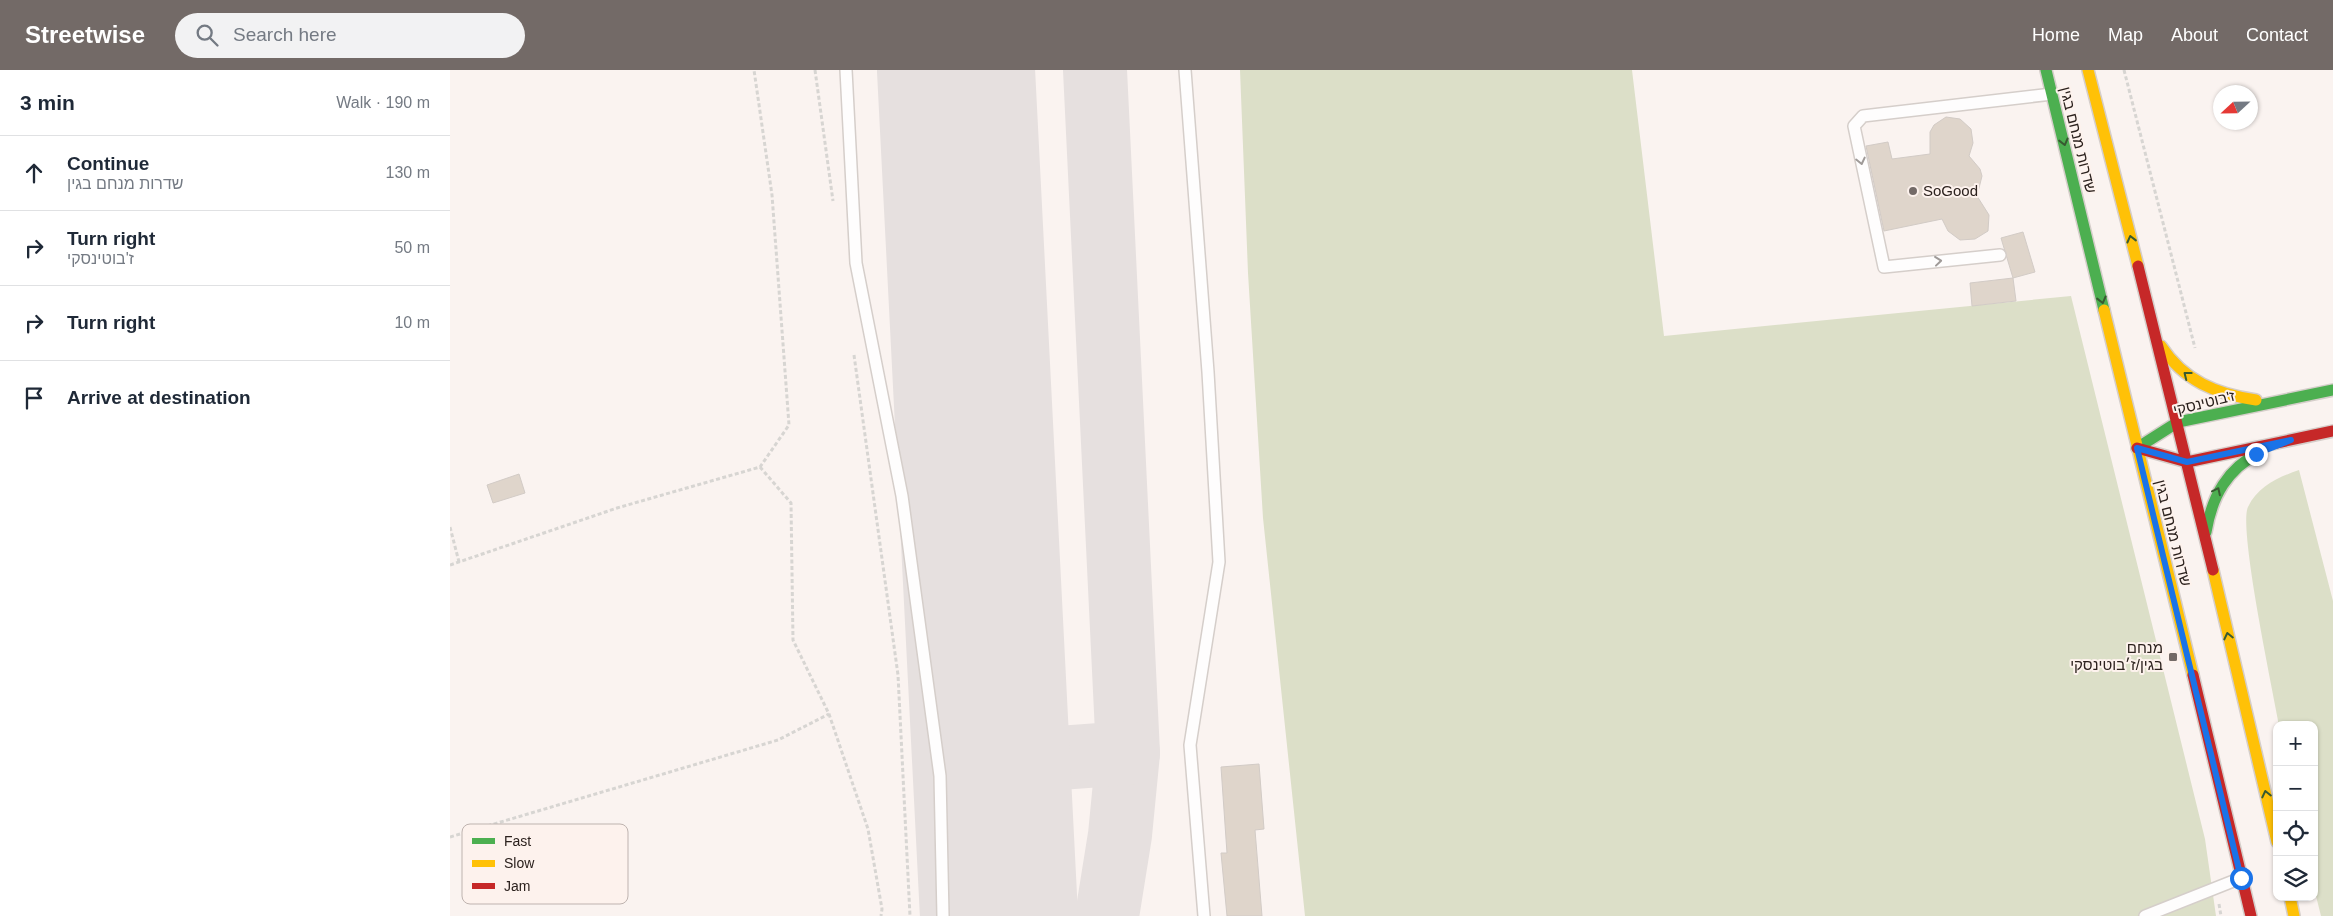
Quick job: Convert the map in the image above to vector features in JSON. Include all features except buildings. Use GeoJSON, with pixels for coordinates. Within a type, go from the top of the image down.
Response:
{"type":"FeatureCollection","features":[{"type":"Feature","properties":{"kind":"main road","name":"שדרות מנחם בגין"},"geometry":{"type":"LineString","coordinates":[[2046,70],[2251,916]]}},
{"type":"Feature","properties":{"kind":"main road","name":"שדרות מנחם בגין"},"geometry":{"type":"LineString","coordinates":[[2088,70],[2178,422],[2273,825]]}},
{"type":"Feature","properties":{"kind":"main road"},"geometry":{"type":"LineString","coordinates":[[2157,339],[2172,363],[2208,390],[2236,397],[2283,401]]}},
{"type":"Feature","properties":{"kind":"main road","name":"ז'בוטינסקי"},"geometry":{"type":"LineString","coordinates":[[2137,448],[2178,422],[2333,390]]}},
{"type":"Feature","properties":{"kind":"main road"},"geometry":{"type":"LineString","coordinates":[[2137,448],[2187,462],[2333,432]]}},
{"type":"Feature","properties":{"kind":"main road"},"geometry":{"type":"LineString","coordinates":[[2209,555],[2206,537],[2207,523],[2214,497],[2220,484],[2241,463],[2256,454],[2291,440]]}},
{"type":"Feature","properties":{"kind":"main road"},"geometry":{"type":"LineString","coordinates":[[2291,901],[2294,916]]}},
{"type":"Feature","properties":{"kind":"lane"},"geometry":{"type":"LineString","coordinates":[[846,70],[856,263],[902,496],[940,776],[943,916]]}},
{"type":"Feature","properties":{"kind":"lane"},"geometry":{"type":"LineString","coordinates":[[1185,70],[1208,372],[1219,562],[1190,745],[1204,916]]}},
{"type":"Feature","properties":{"kind":"lane"},"geometry":{"type":"LineString","coordinates":[[2000,255],[1884,267],[1854,126],[1863,116],[2052,94]]}},
{"type":"Feature","properties":{"kind":"lane"},"geometry":{"type":"LineString","coordinates":[[2145,916],[2241,878]]}},
{"type":"Feature","properties":{"kind":"path"},"geometry":{"type":"LineString","coordinates":[[450,565],[617,508],[760,467],[789,425],[772,195],[754,70]]}},
{"type":"Feature","properties":{"kind":"path"},"geometry":{"type":"LineString","coordinates":[[816,70],[834,207]]}},
{"type":"Feature","properties":{"kind":"path"},"geometry":{"type":"LineString","coordinates":[[2124,70],[2187,316]]}},
{"type":"Feature","properties":{"kind":"path"},"geometry":{"type":"LineString","coordinates":[[854,353],[898,675],[910,916]]}},
{"type":"Feature","properties":{"kind":"path"},"geometry":{"type":"LineString","coordinates":[[760,467],[791,503],[793,640],[829,714],[868,829],[882,910],[881,916]]}},
{"type":"Feature","properties":{"kind":"path"},"geometry":{"type":"LineString","coordinates":[[450,526],[459,562]]}},
{"type":"Feature","properties":{"kind":"path"},"geometry":{"type":"LineString","coordinates":[[494,824],[778,740],[829,714]]}},
{"type":"Feature","properties":{"kind":"path"},"geometry":{"type":"LineString","coordinates":[[450,837],[462,833]]}},
{"type":"Feature","properties":{"kind":"green space"},"geometry":{"type":"Polygon","coordinates":[[[1240,70],[1632,70],[1664,336],[2071,296],[2205,839],[2216,916],[1305,916],[1263,518],[1248,273],[1240,70]]]}},
{"type":"Feature","properties":{"kind":"green space"},"geometry":{"type":"Polygon","coordinates":[[[2299,470],[2333,601],[2333,916],[2321,916],[2317,901],[2318,721],[2278,721],[2248,545],[2246,521],[2248,507],[2257,493],[2270,483],[2299,470]]]}},
{"type":"Feature","properties":{"kind":"taxiway"},"geometry":{"type":"LineString","coordinates":[[1095,70],[1128,753],[1120,835],[1107,916]]}},
{"type":"Feature","properties":{"kind":"taxiway"},"geometry":{"type":"LineString","coordinates":[[991,763],[1128,753]]}},
{"type":"Feature","properties":{"kind":"runway"},"geometry":{"type":"LineString","coordinates":[[956,70],[999,916]]}},
{"type":"Feature","properties":{"kind":"traffic: fast"},"geometry":{"type":"LineString","coordinates":[[2046,70],[2104,310]]}},
{"type":"Feature","properties":{"kind":"traffic: fast"},"geometry":{"type":"LineString","coordinates":[[2137,448],[2178,422],[2333,390]]}},
{"type":"Feature","properties":{"kind":"traffic: fast"},"geometry":{"type":"LineString","coordinates":[[2206,532],[2212,507],[2223,485],[2238,467],[2260,452]]}},
{"type":"Feature","properties":{"kind":"traffic: slow"},"geometry":{"type":"LineString","coordinates":[[2088,70],[2138,266]]}},
{"type":"Feature","properties":{"kind":"traffic: slow"},"geometry":{"type":"LineString","coordinates":[[2104,310],[2193,675]]}},
{"type":"Feature","properties":{"kind":"traffic: slow"},"geometry":{"type":"LineString","coordinates":[[2161,346],[2180,368],[2202,384],[2214,390],[2256,400]]}},
{"type":"Feature","properties":{"kind":"traffic: slow"},"geometry":{"type":"LineString","coordinates":[[2213,570],[2273,825]]}},
{"type":"Feature","properties":{"kind":"traffic: slow"},"geometry":{"type":"LineString","coordinates":[[2291,901],[2294,916]]}},
{"type":"Feature","properties":{"kind":"traffic: jam"},"geometry":{"type":"LineString","coordinates":[[2138,266],[2213,570]]}},
{"type":"Feature","properties":{"kind":"traffic: jam"},"geometry":{"type":"LineString","coordinates":[[2137,448],[2187,462],[2333,431]]}},
{"type":"Feature","properties":{"kind":"traffic: jam"},"geometry":{"type":"LineString","coordinates":[[2193,675],[2251,916]]}},
{"type":"Feature","properties":{"kind":"place","name":"SoGood"},"geometry":{"type":"Point","coordinates":[1913,191]}},
{"type":"Feature","properties":{"kind":"place","name":"מנחם בגין/ז׳בוטינסקי"},"geometry":{"type":"Point","coordinates":[2173,657]}},
{"type":"Feature","properties":{"kind":"route"},"geometry":{"type":"LineString","coordinates":[[2241,878],[2137,448],[2187,462],[2291,440],[2256,454]]}}]}
